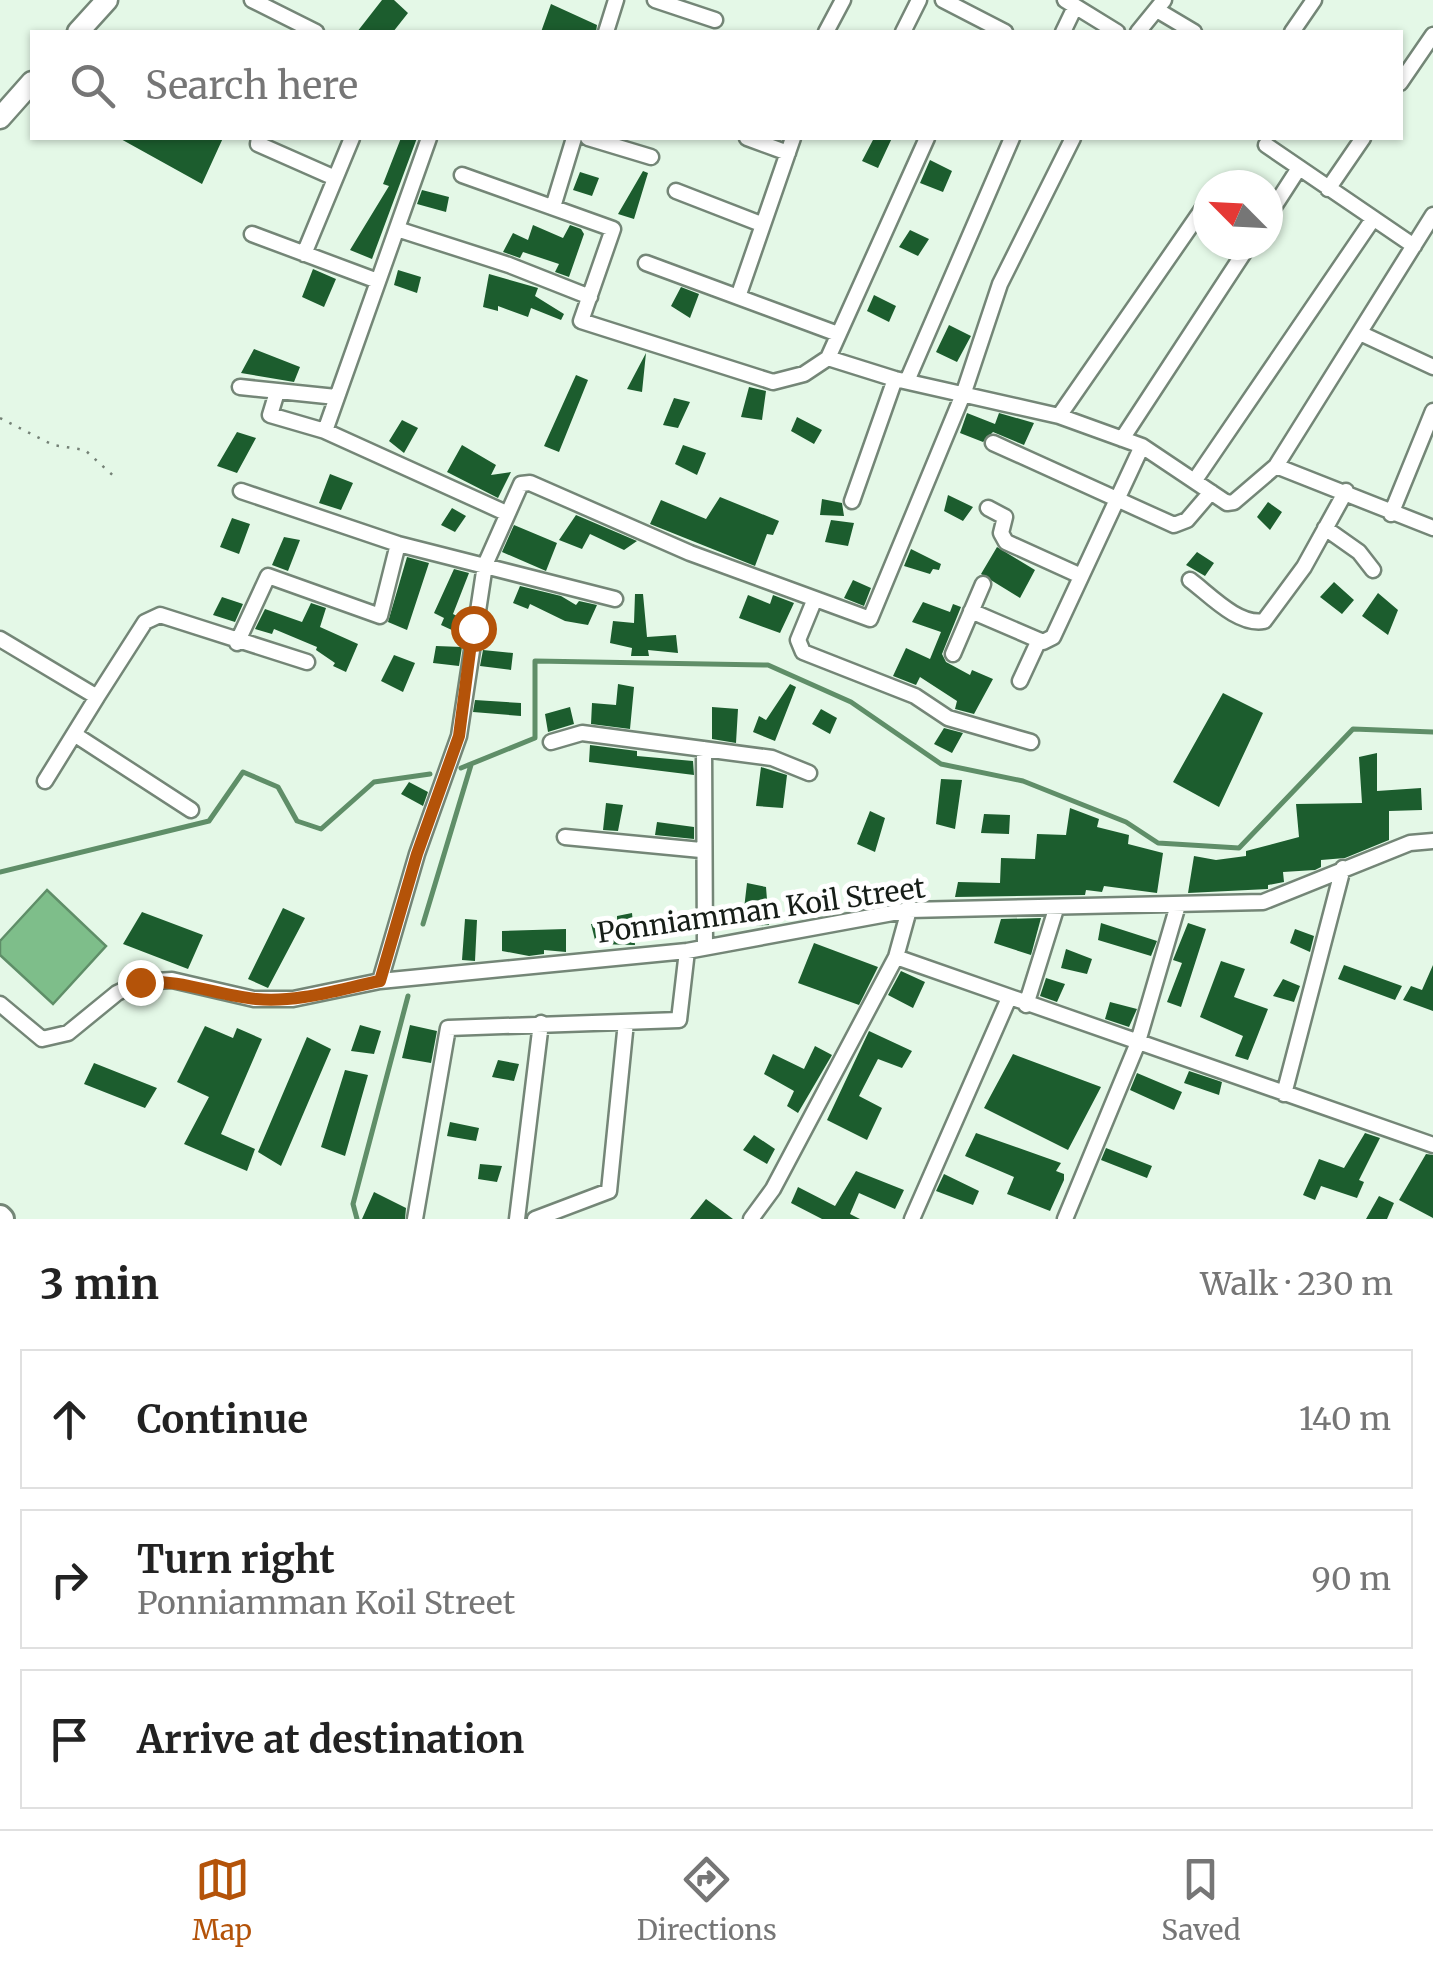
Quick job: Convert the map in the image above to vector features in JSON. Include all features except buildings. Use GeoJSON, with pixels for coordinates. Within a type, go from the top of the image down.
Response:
{"type":"FeatureCollection","features":[{"type":"Feature","properties":{"kind":"main road"},"geometry":{"type":"LineString","coordinates":[[80,30],[108,0]]}},
{"type":"Feature","properties":{"kind":"main road"},"geometry":{"type":"LineString","coordinates":[[0,118],[30,84]]}},
{"type":"Feature","properties":{"kind":"street"},"geometry":{"type":"LineString","coordinates":[[252,0],[306,30]]}},
{"type":"Feature","properties":{"kind":"street"},"geometry":{"type":"LineString","coordinates":[[607,30],[616,0]]}},
{"type":"Feature","properties":{"kind":"street"},"geometry":{"type":"LineString","coordinates":[[655,0],[715,20]]}},
{"type":"Feature","properties":{"kind":"street"},"geometry":{"type":"LineString","coordinates":[[827,30],[843,0]]}},
{"type":"Feature","properties":{"kind":"street"},"geometry":{"type":"LineString","coordinates":[[905,30],[919,0]]}},
{"type":"Feature","properties":{"kind":"street"},"geometry":{"type":"LineString","coordinates":[[943,0],[1002,30]]}},
{"type":"Feature","properties":{"kind":"street"},"geometry":{"type":"LineString","coordinates":[[1293,30],[1314,0]]}},
{"type":"Feature","properties":{"kind":"street"},"geometry":{"type":"LineString","coordinates":[[1064,30],[1070,4],[1114,30]]}},
{"type":"Feature","properties":{"kind":"street"},"geometry":{"type":"LineString","coordinates":[[1140,30],[1160,5],[1191,30]]}},
{"type":"Feature","properties":{"kind":"street"},"geometry":{"type":"LineString","coordinates":[[1403,78],[1433,35]]}},
{"type":"Feature","properties":{"kind":"street"},"geometry":{"type":"LineString","coordinates":[[258,140],[258,144],[335,178]]}},
{"type":"Feature","properties":{"kind":"street"},"geometry":{"type":"LineString","coordinates":[[304,254],[351,140]]}},
{"type":"Feature","properties":{"kind":"street"},"geometry":{"type":"LineString","coordinates":[[325,430],[427,140]]}},
{"type":"Feature","properties":{"kind":"street"},"geometry":{"type":"LineString","coordinates":[[553,208],[573,140]]}},
{"type":"Feature","properties":{"kind":"street"},"geometry":{"type":"LineString","coordinates":[[595,140],[651,157]]}},
{"type":"Feature","properties":{"kind":"street"},"geometry":{"type":"LineString","coordinates":[[738,297],[790,145],[759,140]]}},
{"type":"Feature","properties":{"kind":"street"},"geometry":{"type":"LineString","coordinates":[[462,175],[614,229],[581,321],[773,382],[804,374],[828,358],[926,140]]}},
{"type":"Feature","properties":{"kind":"street"},"geometry":{"type":"LineString","coordinates":[[852,502],[901,380],[1011,140]]}},
{"type":"Feature","properties":{"kind":"street"},"geometry":{"type":"LineString","coordinates":[[380,981],[417,854],[459,736],[485,565],[522,484],[530,483],[864,620],[875,614],[964,392],[1000,284],[1073,140]]}},
{"type":"Feature","properties":{"kind":"street"},"geometry":{"type":"LineString","coordinates":[[1328,188],[1357,140]]}},
{"type":"Feature","properties":{"kind":"street"},"geometry":{"type":"LineString","coordinates":[[1266,146],[1414,246]]}},
{"type":"Feature","properties":{"kind":"street"},"geometry":{"type":"LineString","coordinates":[[1283,194],[1300,168]]}},
{"type":"Feature","properties":{"kind":"street"},"geometry":{"type":"LineString","coordinates":[[676,191],[761,224]]}},
{"type":"Feature","properties":{"kind":"street"},"geometry":{"type":"LineString","coordinates":[[1195,480],[1373,219]]}},
{"type":"Feature","properties":{"kind":"street"},"geometry":{"type":"LineString","coordinates":[[828,358],[901,380],[1059,416],[1142,446],[1226,503],[1234,502],[1276,466],[1431,222]]}},
{"type":"Feature","properties":{"kind":"street"},"geometry":{"type":"LineString","coordinates":[[1059,416],[1193,223]]}},
{"type":"Feature","properties":{"kind":"street"},"geometry":{"type":"LineString","coordinates":[[396,230],[508,265],[590,298]]}},
{"type":"Feature","properties":{"kind":"street"},"geometry":{"type":"LineString","coordinates":[[252,234],[375,280]]}},
{"type":"Feature","properties":{"kind":"street"},"geometry":{"type":"LineString","coordinates":[[1122,439],[1239,260]]}},
{"type":"Feature","properties":{"kind":"street"},"geometry":{"type":"LineString","coordinates":[[646,263],[838,334]]}},
{"type":"Feature","properties":{"kind":"street"},"geometry":{"type":"LineString","coordinates":[[1362,334],[1433,367]]}},
{"type":"Feature","properties":{"kind":"street"},"geometry":{"type":"LineString","coordinates":[[240,387],[336,398]]}},
{"type":"Feature","properties":{"kind":"street"},"geometry":{"type":"LineString","coordinates":[[276,392],[270,415],[325,430],[506,513]]}},
{"type":"Feature","properties":{"kind":"street"},"geometry":{"type":"LineString","coordinates":[[1391,514],[1433,411]]}},
{"type":"Feature","properties":{"kind":"street"},"geometry":{"type":"LineString","coordinates":[[993,443],[1181,524],[1211,492]]}},
{"type":"Feature","properties":{"kind":"street"},"geometry":{"type":"LineString","coordinates":[[971,611],[1038,640],[1053,637],[1142,446]]}},
{"type":"Feature","properties":{"kind":"street"},"geometry":{"type":"LineString","coordinates":[[1276,466],[1433,528]]}},
{"type":"Feature","properties":{"kind":"street"},"geometry":{"type":"LineString","coordinates":[[240,490],[398,544],[615,599]]}},
{"type":"Feature","properties":{"kind":"street"},"geometry":{"type":"LineString","coordinates":[[1190,580],[1237,615],[1254,623],[1264,621],[1346,491]]}},
{"type":"Feature","properties":{"kind":"street"},"geometry":{"type":"LineString","coordinates":[[988,508],[1005,517],[1002,539],[1081,576]]}},
{"type":"Feature","properties":{"kind":"street"},"geometry":{"type":"LineString","coordinates":[[1325,528],[1359,552],[1373,570]]}},
{"type":"Feature","properties":{"kind":"street"},"geometry":{"type":"LineString","coordinates":[[236,643],[268,576],[380,616],[398,544]]}},
{"type":"Feature","properties":{"kind":"street"},"geometry":{"type":"LineString","coordinates":[[953,654],[983,584]]}},
{"type":"Feature","properties":{"kind":"street"},"geometry":{"type":"LineString","coordinates":[[814,601],[798,640],[803,652],[915,696],[948,718],[1032,742]]}},
{"type":"Feature","properties":{"kind":"street"},"geometry":{"type":"LineString","coordinates":[[45,781],[145,622],[160,615],[236,643],[307,662]]}},
{"type":"Feature","properties":{"kind":"street"},"geometry":{"type":"LineString","coordinates":[[0,639],[98,697]]}},
{"type":"Feature","properties":{"kind":"street"},"geometry":{"type":"LineString","coordinates":[[1020,681],[1038,640]]}},
{"type":"Feature","properties":{"kind":"street"},"geometry":{"type":"LineString","coordinates":[[74,734],[191,810]]}},
{"type":"Feature","properties":{"kind":"street"},"geometry":{"type":"LineString","coordinates":[[551,742],[582,734],[772,758],[809,772]]}},
{"type":"Feature","properties":{"kind":"street"},"geometry":{"type":"LineString","coordinates":[[704,750],[705,947]]}},
{"type":"Feature","properties":{"kind":"street"},"geometry":{"type":"LineString","coordinates":[[565,837],[702,850]]}},
{"type":"Feature","properties":{"kind":"street","name":"Ponniamman Koil Street"},"geometry":{"type":"LineString","coordinates":[[0,1004],[42,1039],[68,1033],[117,993],[140,982],[172,980],[254,999],[292,1000],[380,981],[687,951],[909,910],[1263,902],[1410,843],[1433,841]]}},
{"type":"Feature","properties":{"kind":"street"},"geometry":{"type":"LineString","coordinates":[[1284,1094],[1343,868]]}},
{"type":"Feature","properties":{"kind":"street"},"geometry":{"type":"LineString","coordinates":[[1065,1219],[1137,1045],[1178,905]]}},
{"type":"Feature","properties":{"kind":"street"},"geometry":{"type":"LineString","coordinates":[[1026,1004],[1056,909]]}},
{"type":"Feature","properties":{"kind":"street"},"geometry":{"type":"LineString","coordinates":[[752,1219],[773,1189],[896,957],[909,910]]}},
{"type":"Feature","properties":{"kind":"street"},"geometry":{"type":"LineString","coordinates":[[416,1219],[448,1028],[679,1020],[687,951]]}},
{"type":"Feature","properties":{"kind":"street"},"geometry":{"type":"LineString","coordinates":[[896,957],[1137,1045],[1433,1145]]}},
{"type":"Feature","properties":{"kind":"street"},"geometry":{"type":"LineString","coordinates":[[913,1218],[1008,998]]}},
{"type":"Feature","properties":{"kind":"street"},"geometry":{"type":"LineString","coordinates":[[535,1219],[609,1191],[626,1022]]}},
{"type":"Feature","properties":{"kind":"street"},"geometry":{"type":"LineString","coordinates":[[517,1219],[541,1023]]}},
{"type":"Feature","properties":{"kind":"path"},"geometry":{"type":"LineString","coordinates":[[0,418],[53,445],[84,450],[118,480]]}},
{"type":"Feature","properties":{"kind":"shaded area"},"geometry":{"type":"Polygon","coordinates":[[[47,890],[106,946],[53,1004],[0,955],[0,941],[47,890]]]}},
{"type":"Feature","properties":{"kind":"waterway"},"geometry":{"type":"LineString","coordinates":[[461,768],[535,738],[535,661],[768,665],[851,702],[941,764],[1023,781],[1126,822],[1158,843],[1239,848],[1353,729],[1433,732]]}},
{"type":"Feature","properties":{"kind":"waterway"},"geometry":{"type":"LineString","coordinates":[[423,924],[471,765]]}},
{"type":"Feature","properties":{"kind":"waterway"},"geometry":{"type":"LineString","coordinates":[[0,872],[209,821],[243,772],[278,787],[297,821],[321,829],[374,782],[430,774]]}},
{"type":"Feature","properties":{"kind":"waterway"},"geometry":{"type":"LineString","coordinates":[[357,1219],[353,1204],[408,996]]}},
{"type":"Feature","properties":{"kind":"route"},"geometry":{"type":"LineString","coordinates":[[140,982],[172,980],[254,999],[292,1000],[380,981],[417,854],[459,736],[473,628]]}}]}
